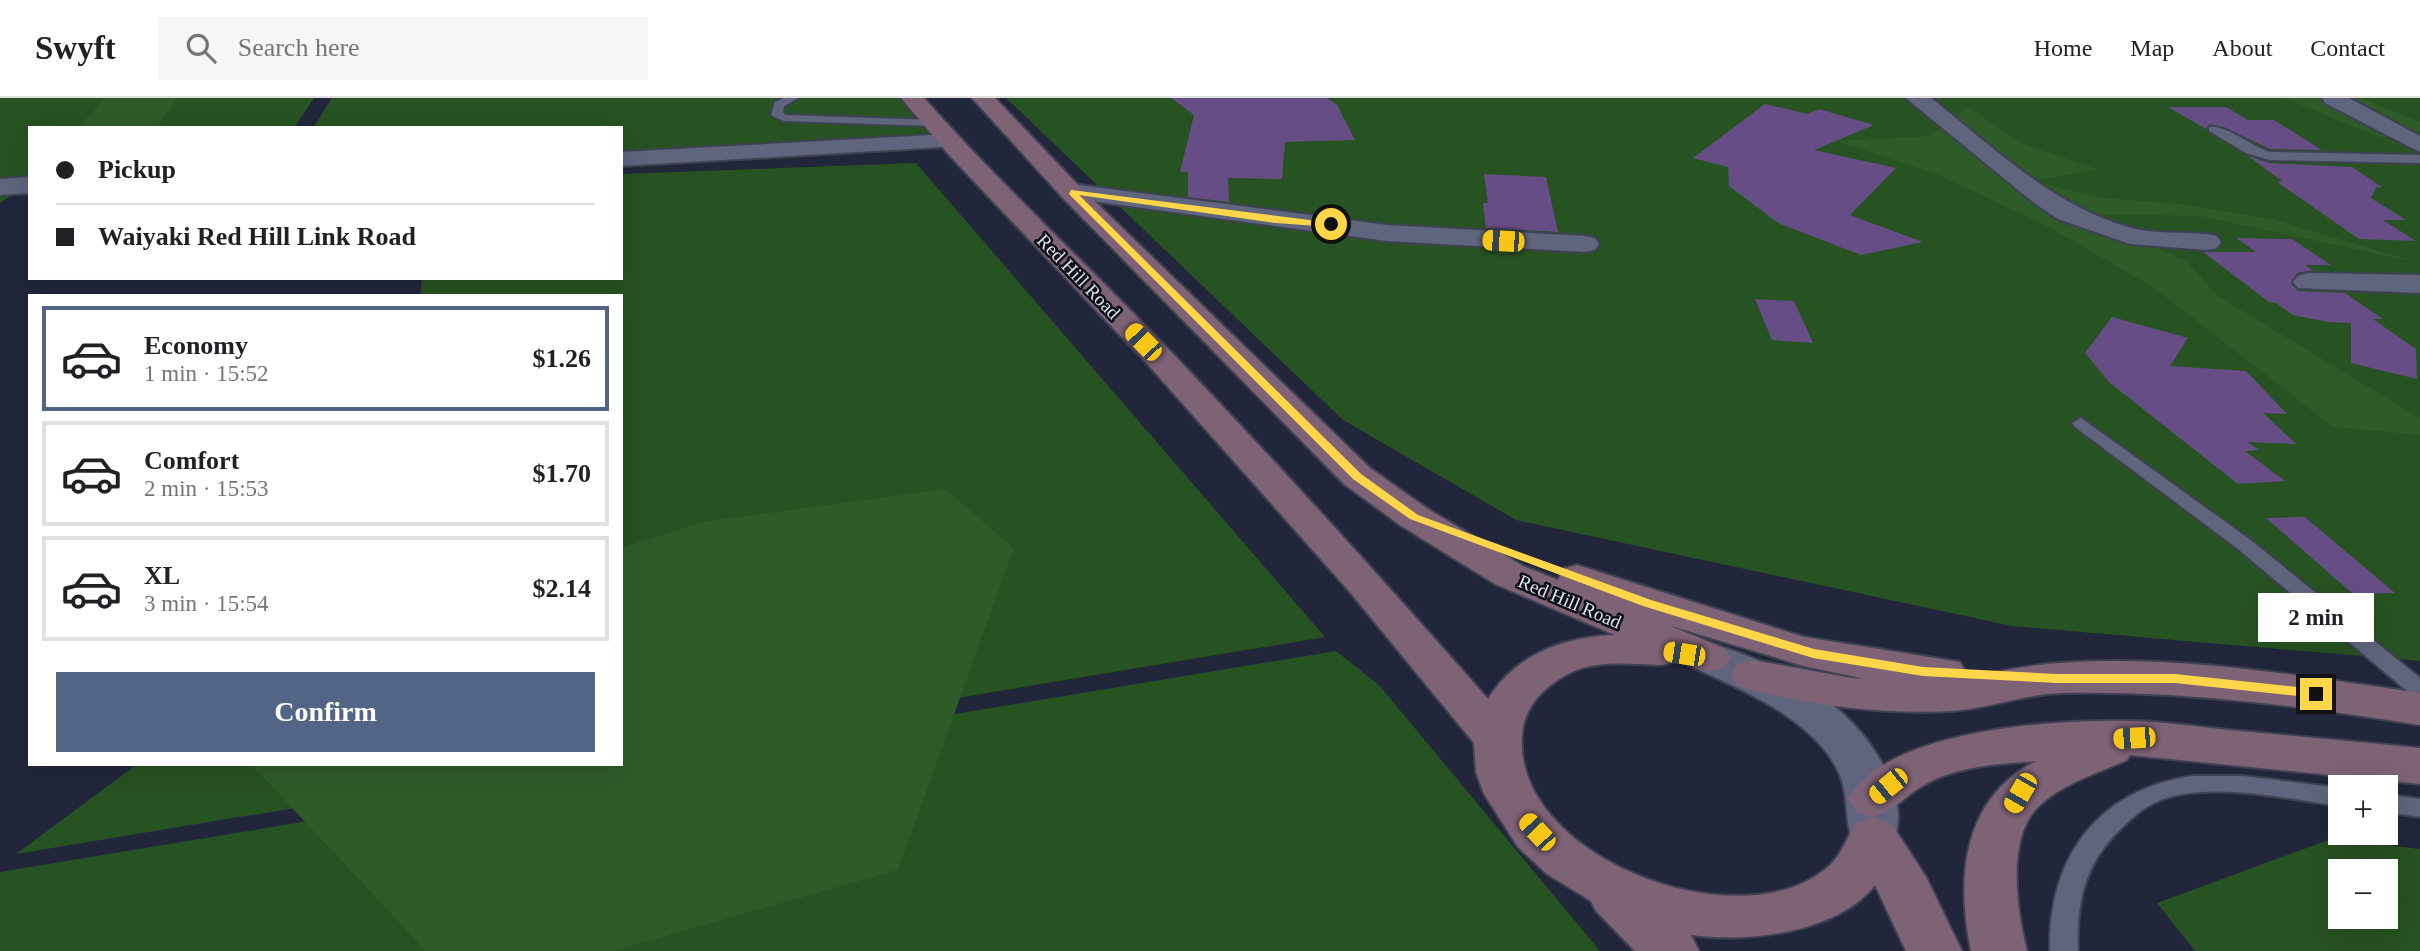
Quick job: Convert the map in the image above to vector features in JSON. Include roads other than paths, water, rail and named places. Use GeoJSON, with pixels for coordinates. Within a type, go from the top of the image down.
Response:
{"type":"FeatureCollection","features":[{"type":"Feature","properties":{"kind":"main road","name":"Red Hill Road"},"geometry":{"type":"LineString","coordinates":[[912,98],[948,139],[1171,371],[1363,582],[1495,737]]}},
{"type":"Feature","properties":{"kind":"main road","name":"Red Hill Road"},"geometry":{"type":"LineString","coordinates":[[983,98],[1071,192],[1349,468],[1414,517],[1509,575],[1709,658]]}},
{"type":"Feature","properties":{"kind":"main road"},"geometry":{"type":"LineString","coordinates":[[1414,517],[1647,603],[1813,653],[1923,672],[2057,678],[2175,678],[2420,709]]}},
{"type":"Feature","properties":{"kind":"main road"},"geometry":{"type":"LineString","coordinates":[[1671,951],[1603,883],[1555,851],[1519,813],[1500,774],[1495,737],[1507,703],[1532,675],[1569,657],[1614,648],[1659,650],[1709,658]]}},
{"type":"Feature","properties":{"kind":"main road"},"geometry":{"type":"LineString","coordinates":[[1753,675],[1865,694],[1953,695],[2057,678]]}},
{"type":"Feature","properties":{"kind":"main road"},"geometry":{"type":"LineString","coordinates":[[1603,883],[1659,906],[1707,915],[1776,914],[1823,898],[1856,872],[1873,818],[1904,774],[1928,762],[1981,749],[2134,738],[2420,766]]}},
{"type":"Feature","properties":{"kind":"main road"},"geometry":{"type":"LineString","coordinates":[[1999,951],[1990,915],[1988,867],[2003,823],[2020,793],[2057,771],[2134,738]]}},
{"type":"Feature","properties":{"kind":"main road"},"geometry":{"type":"LineString","coordinates":[[1873,818],[1934,951]]}},
{"type":"Feature","properties":{"kind":"street"},"geometry":{"type":"LineString","coordinates":[[1917,98],[2043,198],[2097,226],[2130,236],[2207,242]]}},
{"type":"Feature","properties":{"kind":"street"},"geometry":{"type":"LineString","coordinates":[[2333,98],[2420,145]]}},
{"type":"Feature","properties":{"kind":"street"},"geometry":{"type":"LineString","coordinates":[[623,159],[770,152],[797,159],[948,139]]}},
{"type":"Feature","properties":{"kind":"street"},"geometry":{"type":"LineString","coordinates":[[0,187],[28,186]]}},
{"type":"Feature","properties":{"kind":"street"},"geometry":{"type":"LineString","coordinates":[[1071,192],[1387,233],[1585,244]]}},
{"type":"Feature","properties":{"kind":"street"},"geometry":{"type":"LineString","coordinates":[[2308,282],[2420,284]]}},
{"type":"Feature","properties":{"kind":"street"},"geometry":{"type":"LineString","coordinates":[[1709,658],[1753,675],[1795,699],[1830,728],[1857,762],[1873,818]]}},
{"type":"Feature","properties":{"kind":"street"},"geometry":{"type":"LineString","coordinates":[[2337,697],[2420,702]]}},
{"type":"Feature","properties":{"kind":"lane"},"geometry":{"type":"LineString","coordinates":[[793,98],[779,104],[777,115],[948,139]]}},
{"type":"Feature","properties":{"kind":"lane"},"geometry":{"type":"LineString","coordinates":[[2213,129],[2250,150],[2269,156],[2420,159]]}},
{"type":"Feature","properties":{"kind":"lane"},"geometry":{"type":"LineString","coordinates":[[2081,423],[2245,545],[2420,690]]}},
{"type":"Feature","properties":{"kind":"lane"},"geometry":{"type":"LineString","coordinates":[[2064,951],[2062,923],[2075,875],[2087,848],[2126,810],[2148,795],[2210,784],[2328,796]]}},
{"type":"Feature","properties":{"kind":"lane"},"geometry":{"type":"LineString","coordinates":[[2398,805],[2420,808]]}}]}
